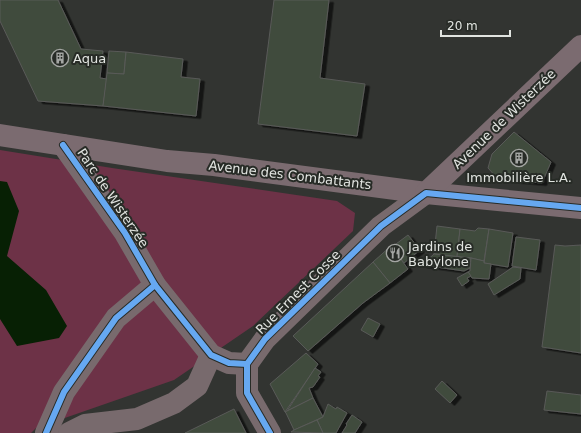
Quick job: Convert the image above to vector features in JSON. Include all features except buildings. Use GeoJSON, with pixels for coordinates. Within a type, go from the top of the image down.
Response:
{"type":"FeatureCollection","features":[{"type":"Feature","properties":{"kind":"main road","name":"Avenue de Wisterzée"},"geometry":{"type":"LineString","coordinates":[[426,193],[581,46]]}},
{"type":"Feature","properties":{"kind":"main road","name":"Avenue des Combattants"},"geometry":{"type":"LineString","coordinates":[[0,135],[167,160],[336,182],[426,193],[581,208]]}},
{"type":"Feature","properties":{"kind":"street","name":"Parc de Wisterzée"},"geometry":{"type":"LineString","coordinates":[[63,145],[125,232],[155,285],[211,354],[229,363],[247,364]]}},
{"type":"Feature","properties":{"kind":"street","name":"Rue Ernest Cosse"},"geometry":{"type":"LineString","coordinates":[[247,364],[265,339],[381,226],[426,193]]}},
{"type":"Feature","properties":{"kind":"street"},"geometry":{"type":"LineString","coordinates":[[46,433],[64,392],[116,318],[155,285]]}},
{"type":"Feature","properties":{"kind":"street"},"geometry":{"type":"LineString","coordinates":[[69,433],[85,425],[137,419],[174,403],[197,386],[211,354]]}},
{"type":"Feature","properties":{"kind":"street"},"geometry":{"type":"LineString","coordinates":[[247,364],[247,393],[270,433]]}},
{"type":"Feature","properties":{"kind":"shaded area"},"geometry":{"type":"Polygon","coordinates":[[[0,150],[337,201],[355,213],[353,231],[253,326],[174,380],[36,428],[31,433],[0,433],[0,150]]]}},
{"type":"Feature","properties":{"kind":"shaded area"},"geometry":{"type":"Polygon","coordinates":[[[0,181],[7,182],[19,211],[7,256],[46,290],[67,326],[59,338],[17,346],[0,319],[0,181]]]}},
{"type":"Feature","properties":{"kind":"cycle path"},"geometry":{"type":"LineString","coordinates":[[63,145],[125,233],[155,285],[211,355],[229,363],[247,364]]}},
{"type":"Feature","properties":{"kind":"cycle path"},"geometry":{"type":"LineString","coordinates":[[270,433],[247,393],[247,364],[265,339],[381,226],[426,193],[581,208]]}},
{"type":"Feature","properties":{"kind":"cycle path"},"geometry":{"type":"LineString","coordinates":[[46,433],[64,392],[116,318],[155,285]]}},
{"type":"Feature","properties":{"kind":"place","name":"Aqua"},"geometry":{"type":"Point","coordinates":[60,58]}},
{"type":"Feature","properties":{"kind":"place","name":"Immobilière L.A."},"geometry":{"type":"Point","coordinates":[519,158]}},
{"type":"Feature","properties":{"kind":"place","name":"Jardins de Babylone"},"geometry":{"type":"Point","coordinates":[395,253]}}]}
